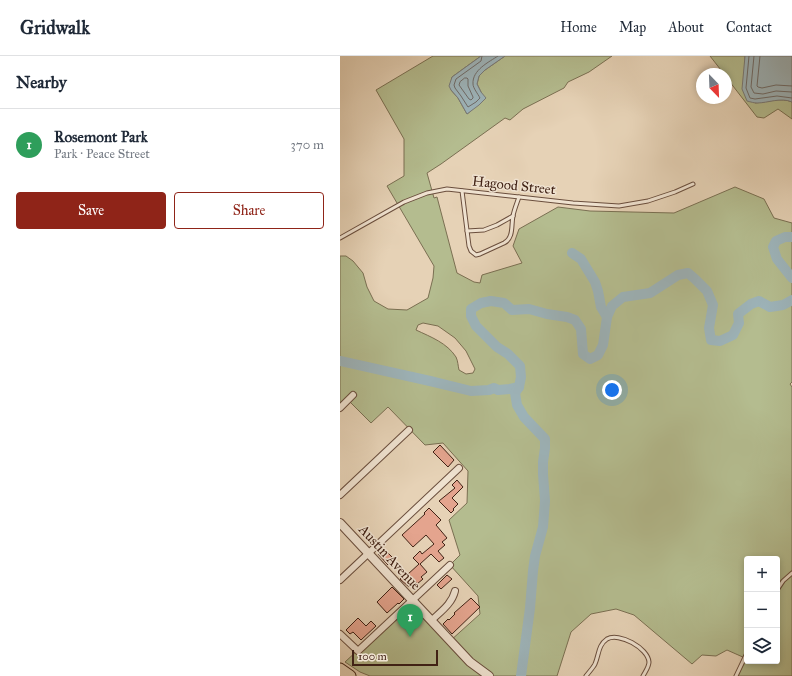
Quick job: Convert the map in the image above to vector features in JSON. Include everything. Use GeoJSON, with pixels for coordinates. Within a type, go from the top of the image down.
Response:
{"type":"FeatureCollection","features":[{"type":"Feature","properties":{"kind":"highway"},"geometry":{"type":"LineString","coordinates":[[340,669],[350,676]]}},
{"type":"Feature","properties":{"kind":"street"},"geometry":{"type":"LineString","coordinates":[[340,408],[353,395]]}},
{"type":"Feature","properties":{"kind":"street"},"geometry":{"type":"LineString","coordinates":[[340,495],[409,430]]}},
{"type":"Feature","properties":{"kind":"street"},"geometry":{"type":"LineString","coordinates":[[340,580],[459,468]]}},
{"type":"Feature","properties":{"kind":"street","name":"Austin Avenue"},"geometry":{"type":"LineString","coordinates":[[340,523],[470,662],[489,676]]}},
{"type":"Feature","properties":{"kind":"street"},"geometry":{"type":"LineString","coordinates":[[340,634],[358,651],[450,565]]}},
{"type":"Feature","properties":{"kind":"street"},"geometry":{"type":"LineString","coordinates":[[431,621],[447,605],[454,596],[454,592]]}},
{"type":"Feature","properties":{"kind":"lane","name":"Hagood Street"},"geometry":{"type":"LineString","coordinates":[[340,238],[404,202],[427,193],[447,189],[618,206],[648,201],[693,184]]}},
{"type":"Feature","properties":{"kind":"lane"},"geometry":{"type":"LineString","coordinates":[[462,191],[468,241],[471,251],[476,255],[508,242],[511,234],[513,216],[519,197]]}},
{"type":"Feature","properties":{"kind":"lane"},"geometry":{"type":"LineString","coordinates":[[468,231],[484,230],[513,216]]}},
{"type":"Feature","properties":{"kind":"lane"},"geometry":{"type":"LineString","coordinates":[[780,586],[792,573]]}},
{"type":"Feature","properties":{"kind":"lane"},"geometry":{"type":"LineString","coordinates":[[586,676],[594,665],[600,647],[610,637],[617,637],[627,640],[647,655],[649,665],[643,676]]}},
{"type":"Feature","properties":{"kind":"lane"},"geometry":{"type":"LineString","coordinates":[[736,676],[744,659]]}},
{"type":"Feature","properties":{"kind":"green space"},"geometry":{"type":"Polygon","coordinates":[[[433,56],[481,56],[452,77],[451,90],[458,98],[467,114],[472,110],[481,92],[477,84],[479,76],[505,56],[612,56],[589,72],[568,82],[564,88],[523,109],[510,120],[505,118],[427,173],[434,198],[437,197],[457,273],[474,282],[480,283],[482,275],[522,263],[513,246],[519,229],[558,207],[590,211],[674,213],[735,187],[764,199],[774,218],[792,223],[792,382],[790,384],[792,387],[792,676],[736,676],[744,660],[744,664],[780,664],[780,556],[744,556],[744,658],[727,650],[716,656],[702,655],[692,664],[634,615],[616,609],[591,614],[571,632],[557,676],[370,676],[360,672],[345,662],[412,600],[450,641],[480,614],[478,596],[450,565],[460,555],[449,520],[467,503],[468,471],[443,443],[425,445],[388,407],[371,423],[348,400],[340,408],[340,256],[346,256],[353,261],[363,273],[367,287],[374,301],[388,309],[407,310],[428,298],[433,278],[434,266],[387,186],[404,176],[404,139],[376,90],[433,56]],[[423,323],[418,325],[416,330],[448,348],[456,357],[459,370],[466,374],[473,373],[475,369],[466,351],[455,338],[438,326],[423,323]]]}},
{"type":"Feature","properties":{"kind":"green space"},"geometry":{"type":"Polygon","coordinates":[[[710,56],[745,56],[745,63],[755,103],[779,100],[792,102],[792,119],[778,109],[764,118],[757,117],[732,85],[732,68],[719,68],[710,56]]]}},
{"type":"Feature","properties":{"kind":"water"},"geometry":{"type":"Polygon","coordinates":[[[481,56],[505,56],[479,76],[477,84],[486,98],[467,114],[449,86],[452,77],[481,56]]]}},
{"type":"Feature","properties":{"kind":"water"},"geometry":{"type":"Polygon","coordinates":[[[745,56],[792,56],[792,102],[779,100],[754,103],[747,101],[742,89],[745,56]]]}},
{"type":"Feature","properties":{"kind":"building"},"geometry":{"type":"Polygon","coordinates":[[[440,445],[454,460],[448,467],[433,452],[440,445]]]}},
{"type":"Feature","properties":{"kind":"building"},"geometry":{"type":"Polygon","coordinates":[[[457,480],[463,487],[452,498],[458,504],[451,513],[439,501],[455,488],[452,485],[457,480]]]}},
{"type":"Feature","properties":{"kind":"building"},"geometry":{"type":"Polygon","coordinates":[[[429,508],[441,520],[436,525],[447,538],[442,542],[445,545],[438,551],[444,558],[439,562],[431,554],[420,564],[427,572],[421,577],[423,579],[417,584],[415,581],[409,587],[400,579],[419,564],[413,558],[420,551],[422,554],[434,544],[426,535],[413,547],[402,535],[425,514],[424,513],[429,508]]]}},
{"type":"Feature","properties":{"kind":"building"},"geometry":{"type":"Polygon","coordinates":[[[384,549],[394,559],[388,565],[378,554],[384,549]]]}},
{"type":"Feature","properties":{"kind":"building"},"geometry":{"type":"Polygon","coordinates":[[[447,575],[452,579],[441,589],[437,585],[447,575]]]}},
{"type":"Feature","properties":{"kind":"building"},"geometry":{"type":"Polygon","coordinates":[[[392,587],[404,599],[387,613],[377,602],[392,587]]]}},
{"type":"Feature","properties":{"kind":"building"},"geometry":{"type":"Polygon","coordinates":[[[471,598],[480,607],[452,634],[443,624],[471,598]]]}},
{"type":"Feature","properties":{"kind":"building"},"geometry":{"type":"Polygon","coordinates":[[[358,618],[366,626],[371,621],[376,626],[361,640],[353,632],[350,634],[346,630],[358,618]]]}},
{"type":"Feature","properties":{"kind":"waterway"},"geometry":{"type":"LineString","coordinates":[[792,237],[785,237],[776,241],[773,247],[777,259],[792,278]]}},
{"type":"Feature","properties":{"kind":"waterway"},"geometry":{"type":"LineString","coordinates":[[572,253],[581,259],[595,282],[601,307],[607,317]]}},
{"type":"Feature","properties":{"kind":"waterway"},"geometry":{"type":"LineString","coordinates":[[521,676],[535,556],[543,527],[545,501],[543,462],[545,439],[524,417],[517,405],[515,393],[519,387],[521,377],[520,366],[508,354],[497,347],[476,326],[471,316],[471,309],[481,303],[491,301],[504,303],[512,310],[529,309],[575,320],[581,329],[583,354],[590,359],[598,355],[603,345],[607,317],[612,306],[623,297],[650,293],[678,275],[688,273],[707,291],[713,305],[709,328],[711,340],[720,341],[733,335],[739,323],[738,314],[751,304],[759,301],[770,307],[783,305],[792,300]]}},
{"type":"Feature","properties":{"kind":"waterway"},"geometry":{"type":"LineString","coordinates":[[340,361],[471,391],[489,390],[494,388],[498,390],[519,387]]}},
{"type":"Feature","properties":{"kind":"waterway"},"geometry":{"type":"LineString","coordinates":[[523,676],[529,638],[541,523]]}},
{"type":"Feature","properties":{"kind":"place","name":"Rosemont Park"},"geometry":{"type":"Point","coordinates":[410,637]}}]}
